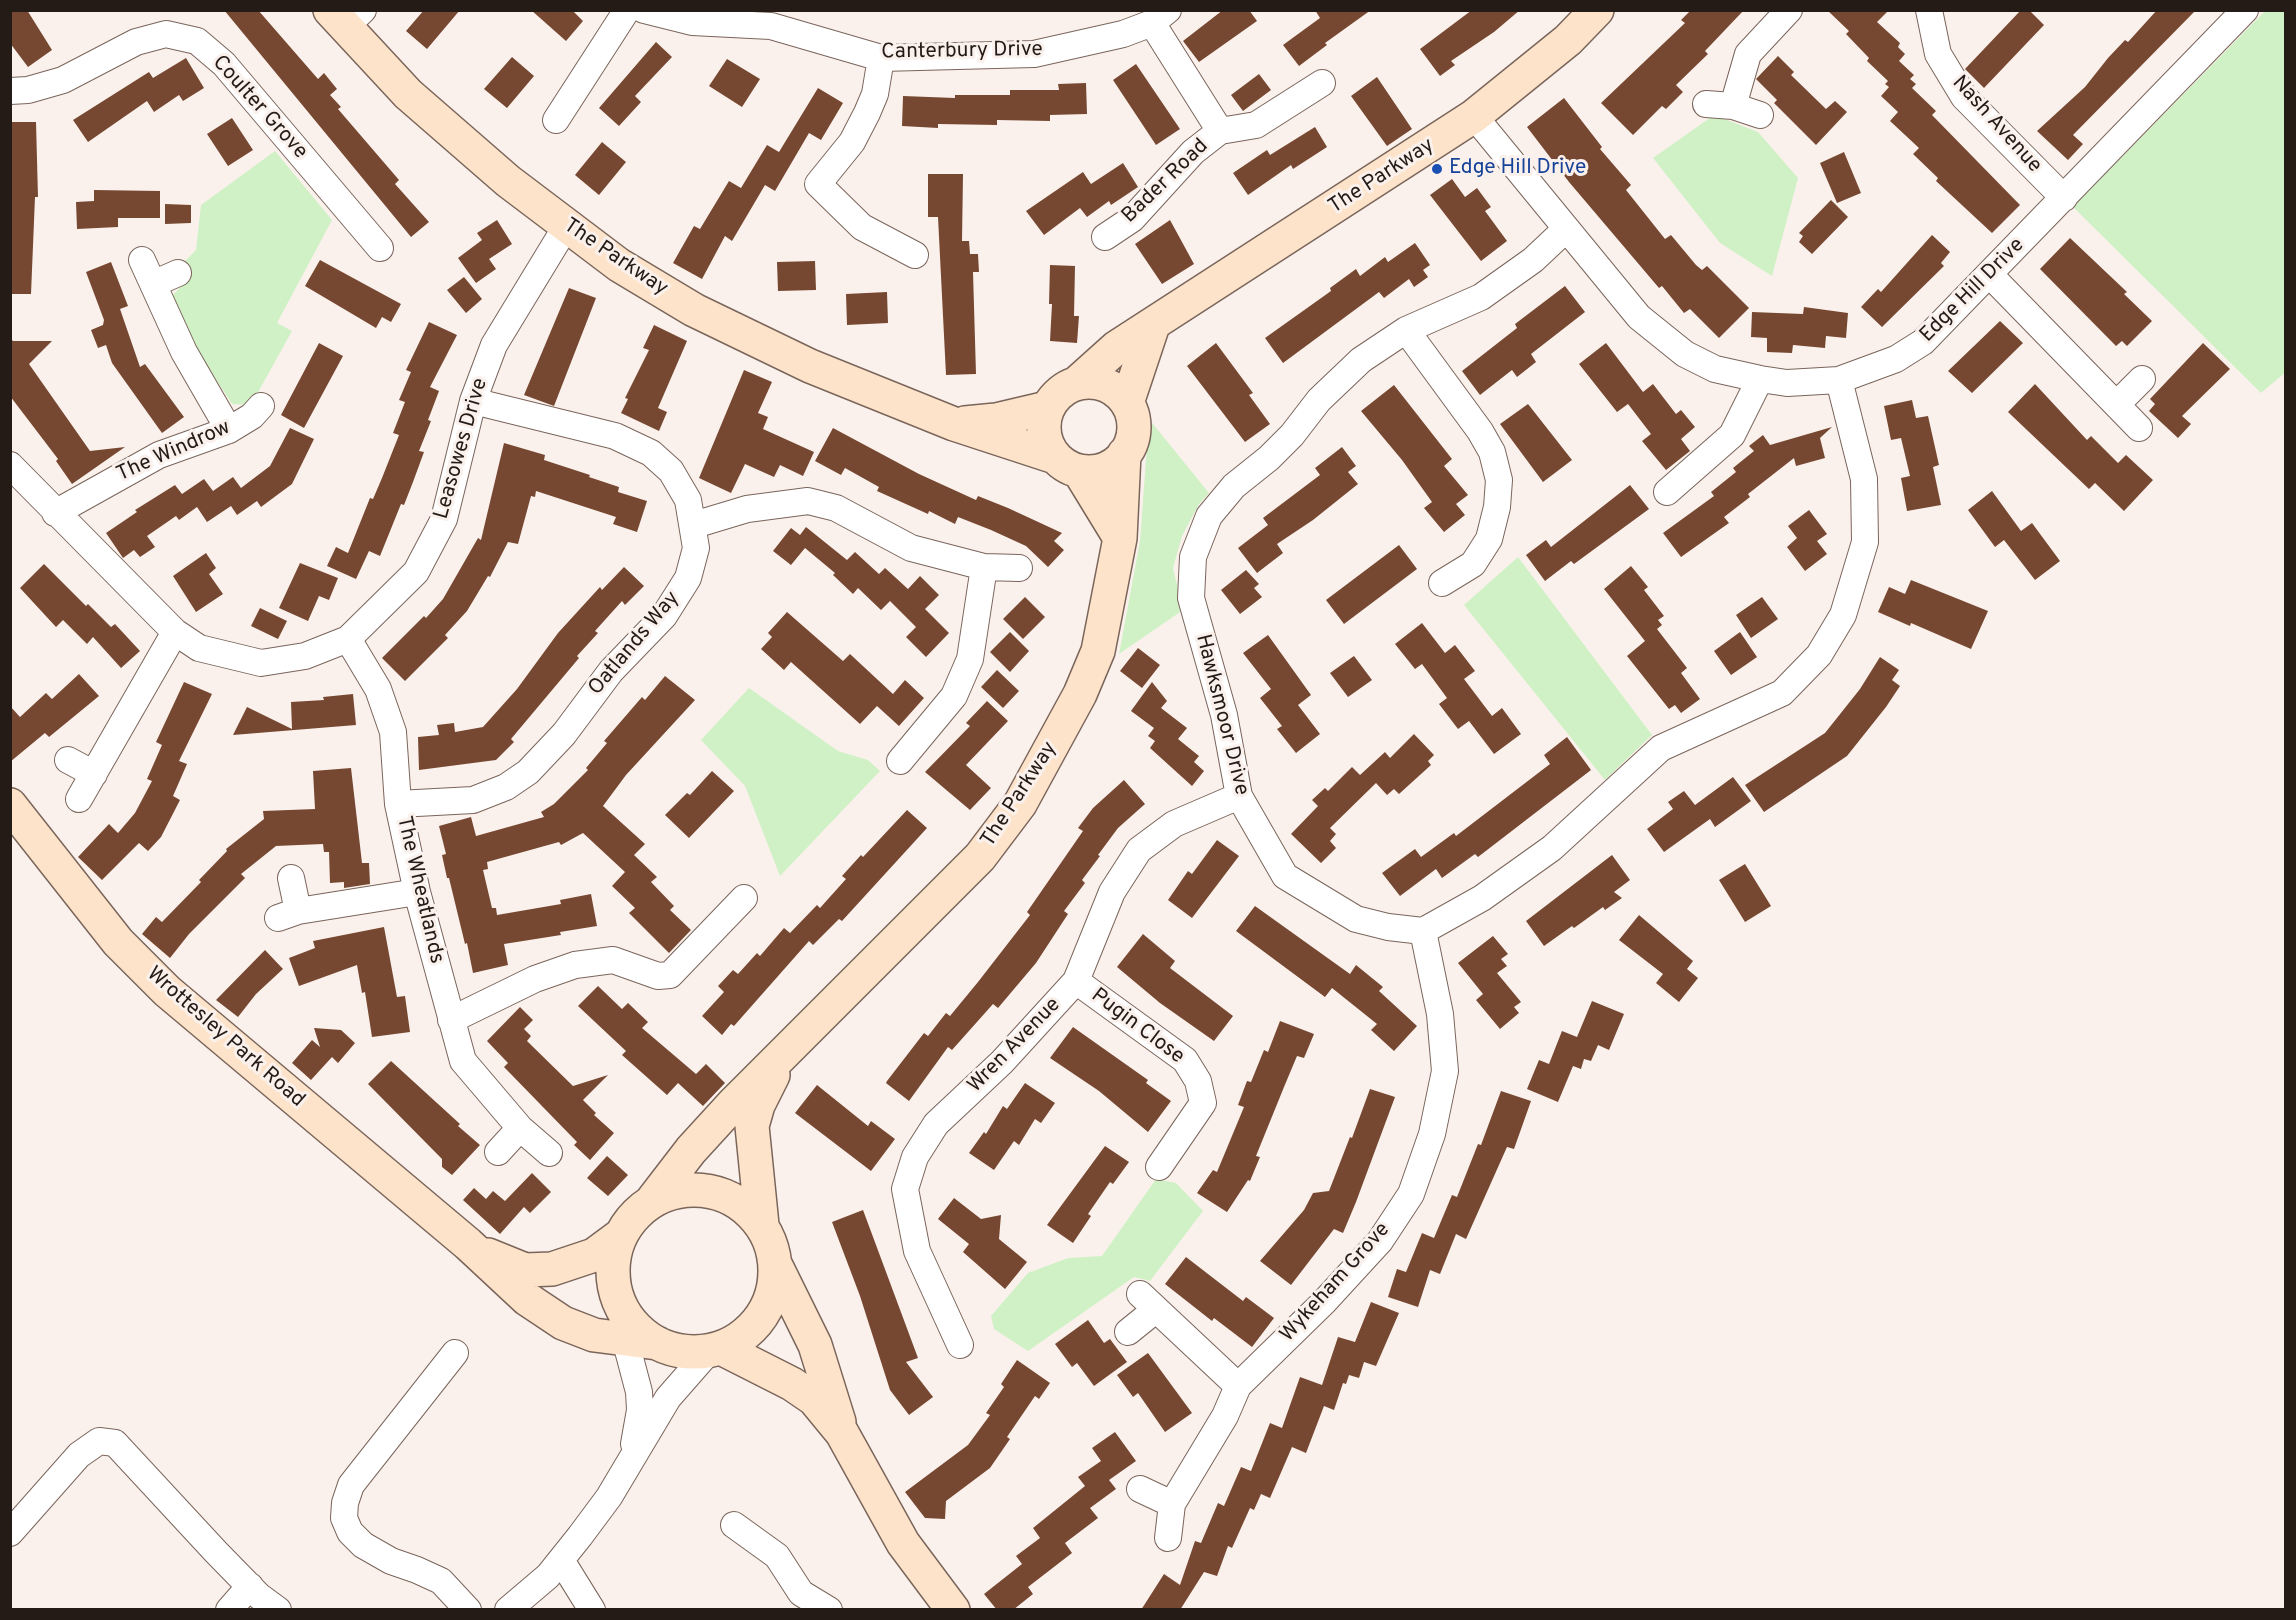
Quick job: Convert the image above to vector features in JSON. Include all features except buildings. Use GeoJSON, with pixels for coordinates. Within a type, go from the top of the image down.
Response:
{"type":"FeatureCollection","features":[{"type":"Feature","properties":{"kind":"street"},"geometry":{"type":"LineString","coordinates":[[556,120],[627,10]]}},
{"type":"Feature","properties":{"kind":"street","name":"Canterbury Drive"},"geometry":{"type":"LineString","coordinates":[[644,10],[692,22],[773,18],[881,57],[1034,54],[1123,34],[1160,17]]}},
{"type":"Feature","properties":{"kind":"street","name":"The Parkway"},"geometry":{"type":"LineString","coordinates":[[1078,382],[1117,347],[1474,116],[1568,40],[1597,10]]}},
{"type":"Feature","properties":{"kind":"street"},"geometry":{"type":"LineString","coordinates":[[1733,106],[1748,54],[1789,10]]}},
{"type":"Feature","properties":{"kind":"street","name":"Nash Avenue"},"geometry":{"type":"LineString","coordinates":[[1929,10],[1938,54],[1964,97],[2064,198]]}},
{"type":"Feature","properties":{"kind":"street","name":"Edge Hill Drive"},"geometry":{"type":"LineString","coordinates":[[1474,116],[1639,317],[1685,354],[1716,369],[1760,379],[1787,383],[1839,380],[1896,359],[1923,342],[2245,10]]}},
{"type":"Feature","properties":{"kind":"street","name":"The Parkway"},"geometry":{"type":"LineString","coordinates":[[346,16],[408,94],[508,181],[619,265],[694,310],[810,366],[954,424],[1067,464]]}},
{"type":"Feature","properties":{"kind":"street"},"geometry":{"type":"LineString","coordinates":[[1160,17],[1220,131]]}},
{"type":"Feature","properties":{"kind":"street","name":"Coulter Grove"},"geometry":{"type":"LineString","coordinates":[[10,90],[28,90],[63,80],[136,42],[166,34],[197,41],[224,64],[346,227],[380,248]]}},
{"type":"Feature","properties":{"kind":"street"},"geometry":{"type":"LineString","coordinates":[[881,57],[875,94],[867,113],[852,142],[818,184],[862,227],[915,255]]}},
{"type":"Feature","properties":{"kind":"street","name":"Bader Road"},"geometry":{"type":"LineString","coordinates":[[1105,237],[1132,219],[1193,152],[1220,131],[1256,125],[1322,83]]}},
{"type":"Feature","properties":{"kind":"street"},"geometry":{"type":"LineString","coordinates":[[1706,104],[1733,106],[1760,115]]}},
{"type":"Feature","properties":{"kind":"street","name":"Leasowes Drive"},"geometry":{"type":"LineString","coordinates":[[10,465],[175,632],[199,648],[261,663],[304,656],[348,639],[416,572],[444,519],[473,401],[494,345],[567,225]]}},
{"type":"Feature","properties":{"kind":"street","name":"Hawksmoor Drive"},"geometry":{"type":"LineString","coordinates":[[1423,931],[1388,927],[1356,919],[1285,876],[1239,796],[1224,715],[1191,598],[1193,557],[1209,516],[1234,486],[1269,458],[1292,435],[1319,400],[1361,360],[1406,330],[1481,297],[1533,260],[1566,229]]}},
{"type":"Feature","properties":{"kind":"street"},"geometry":{"type":"LineString","coordinates":[[142,260],[184,352],[229,430]]}},
{"type":"Feature","properties":{"kind":"street"},"geometry":{"type":"LineString","coordinates":[[153,284],[178,273]]}},
{"type":"Feature","properties":{"kind":"street"},"geometry":{"type":"LineString","coordinates":[[1990,275],[2139,428]]}},
{"type":"Feature","properties":{"kind":"street"},"geometry":{"type":"LineString","coordinates":[[1127,403],[1153,325]]}},
{"type":"Feature","properties":{"kind":"street"},"geometry":{"type":"LineString","coordinates":[[1406,330],[1480,431],[1492,452],[1499,480],[1497,507],[1489,539],[1473,564],[1442,583]]}},
{"type":"Feature","properties":{"kind":"street"},"geometry":{"type":"LineString","coordinates":[[1667,492],[1732,435],[1760,379]]}},
{"type":"Feature","properties":{"kind":"street"},"geometry":{"type":"LineString","coordinates":[[2117,404],[2142,379]]}},
{"type":"Feature","properties":{"kind":"street"},"geometry":{"type":"LineString","coordinates":[[1423,931],[1482,898],[1552,848],[1661,748],[1782,693],[1819,656],[1843,615],[1865,542],[1864,479],[1839,380]]}},
{"type":"Feature","properties":{"kind":"street"},"geometry":{"type":"LineString","coordinates":[[1067,464],[1104,469],[1124,454],[1130,445],[1134,423],[1127,403],[1118,392],[1092,381],[1078,382],[1065,388],[1047,408],[1043,425],[1046,442],[1067,464],[1120,538]]}},
{"type":"Feature","properties":{"kind":"street","name":"Oatlands Way"},"geometry":{"type":"LineString","coordinates":[[398,804],[473,800],[506,787],[528,772],[564,734],[611,671],[664,616],[688,578],[696,548],[694,525],[688,500],[671,471],[651,453],[615,435],[473,401]]}},
{"type":"Feature","properties":{"kind":"street","name":"The Windrow"},"geometry":{"type":"LineString","coordinates":[[55,513],[159,454],[229,430],[252,416],[261,406]]}},
{"type":"Feature","properties":{"kind":"street","name":"The Parkway"},"geometry":{"type":"LineString","coordinates":[[954,424],[996,420],[1047,408]]}},
{"type":"Feature","properties":{"kind":"street","name":"The Parkway"},"geometry":{"type":"LineString","coordinates":[[651,1202],[691,1150],[783,1054],[980,857],[1020,804],[1075,704],[1098,651],[1120,538],[1124,454]]}},
{"type":"Feature","properties":{"kind":"street"},"geometry":{"type":"LineString","coordinates":[[694,525],[747,509],[807,501],[836,508],[911,548],[984,567],[1019,568]]}},
{"type":"Feature","properties":{"kind":"street"},"geometry":{"type":"LineString","coordinates":[[900,761],[954,696],[970,659],[984,567]]}},
{"type":"Feature","properties":{"kind":"street"},"geometry":{"type":"LineString","coordinates":[[79,799],[175,632]]}},
{"type":"Feature","properties":{"kind":"street","name":"The Wheatlands"},"geometry":{"type":"LineString","coordinates":[[348,639],[385,706],[393,732],[398,804],[417,892],[463,1061],[520,1128],[549,1153]]}},
{"type":"Feature","properties":{"kind":"street"},"geometry":{"type":"LineString","coordinates":[[68,760],[94,774]]}},
{"type":"Feature","properties":{"kind":"street","name":"Wren Avenue"},"geometry":{"type":"LineString","coordinates":[[960,1345],[917,1251],[905,1189],[915,1157],[936,1124],[1002,1062],[1076,981],[1112,892],[1139,850],[1174,824],[1239,796]]}},
{"type":"Feature","properties":{"kind":"street","name":"Wrottesley Park Road"},"geometry":{"type":"LineString","coordinates":[[10,805],[118,942],[166,991],[468,1244],[527,1299],[563,1323],[594,1335],[641,1341]]}},
{"type":"Feature","properties":{"kind":"street"},"geometry":{"type":"LineString","coordinates":[[291,878],[288,914],[417,892]]}},
{"type":"Feature","properties":{"kind":"street"},"geometry":{"type":"LineString","coordinates":[[451,1020],[535,979],[575,965],[613,960],[658,976],[670,975],[744,898]]}},
{"type":"Feature","properties":{"kind":"street","name":"Wykeham Grove"},"geometry":{"type":"LineString","coordinates":[[1168,1538],[1172,1504],[1225,1416],[1238,1386],[1324,1302],[1380,1241],[1411,1194],[1432,1134],[1444,1071],[1440,1014],[1423,931]]}},
{"type":"Feature","properties":{"kind":"street","name":"Pugin Close"},"geometry":{"type":"LineString","coordinates":[[1076,981],[1185,1060],[1198,1081],[1203,1103],[1159,1167]]}},
{"type":"Feature","properties":{"kind":"street","name":"The Parkway"},"geometry":{"type":"LineString","coordinates":[[762,1226],[752,1126],[758,1105],[783,1054]]}},
{"type":"Feature","properties":{"kind":"street"},"geometry":{"type":"LineString","coordinates":[[498,1152],[520,1128]]}},
{"type":"Feature","properties":{"kind":"street"},"geometry":{"type":"LineString","coordinates":[[632,1457],[640,1410],[641,1341],[617,1296],[613,1265],[621,1235],[634,1216],[651,1202],[681,1191],[712,1191],[740,1204],[762,1226],[771,1244],[775,1264],[815,1345],[842,1433]]}},
{"type":"Feature","properties":{"kind":"street","name":"Wrottesley Park Road"},"geometry":{"type":"LineString","coordinates":[[468,1244],[525,1270],[552,1269],[594,1255],[621,1235]]}},
{"type":"Feature","properties":{"kind":"street"},"geometry":{"type":"LineString","coordinates":[[508,1610],[548,1576],[609,1497],[668,1398],[716,1349],[743,1336],[760,1318],[771,1299],[775,1264]]}},
{"type":"Feature","properties":{"kind":"street"},"geometry":{"type":"LineString","coordinates":[[1128,1332],[1147,1302],[1238,1386]]}},
{"type":"Feature","properties":{"kind":"street"},"geometry":{"type":"LineString","coordinates":[[641,1341],[678,1350],[716,1349],[792,1384],[814,1399],[842,1433],[903,1543],[953,1610]]}},
{"type":"Feature","properties":{"kind":"street"},"geometry":{"type":"LineString","coordinates":[[455,1353],[351,1485],[345,1503],[344,1518],[350,1532],[363,1545],[391,1561],[441,1581],[468,1610]]}},
{"type":"Feature","properties":{"kind":"street"},"geometry":{"type":"LineString","coordinates":[[10,1533],[79,1455],[99,1441],[115,1443],[250,1586],[278,1610]]}},
{"type":"Feature","properties":{"kind":"street"},"geometry":{"type":"LineString","coordinates":[[1140,1489],[1172,1504]]}},
{"type":"Feature","properties":{"kind":"street"},"geometry":{"type":"LineString","coordinates":[[734,1525],[777,1556],[795,1601],[830,1610]]}},
{"type":"Feature","properties":{"kind":"street"},"geometry":{"type":"LineString","coordinates":[[561,1560],[592,1610]]}},
{"type":"Feature","properties":{"kind":"street"},"geometry":{"type":"LineString","coordinates":[[229,1610],[250,1586]]}},
{"type":"Feature","properties":{"kind":"green space"},"geometry":{"type":"Polygon","coordinates":[[[2265,11],[2285,11],[2286,372],[2261,393],[2073,207],[2265,11]]]}},
{"type":"Feature","properties":{"kind":"green space"},"geometry":{"type":"Polygon","coordinates":[[[1714,115],[1758,132],[1798,178],[1772,276],[1720,243],[1653,158],[1714,115]]]}},
{"type":"Feature","properties":{"kind":"green space"},"geometry":{"type":"Polygon","coordinates":[[[275,151],[332,220],[277,323],[292,331],[251,405],[232,404],[194,346],[171,297],[188,279],[181,265],[196,250],[201,205],[275,151]]]}},
{"type":"Feature","properties":{"kind":"green space"},"geometry":{"type":"Polygon","coordinates":[[[1149,419],[1209,493],[1199,504],[1182,536],[1173,568],[1183,610],[1119,654],[1140,541],[1149,419]]]}},
{"type":"Feature","properties":{"kind":"green space"},"geometry":{"type":"Polygon","coordinates":[[[1518,557],[1652,735],[1605,780],[1464,605],[1518,557]]]}},
{"type":"Feature","properties":{"kind":"green space"},"geometry":{"type":"Polygon","coordinates":[[[749,688],[838,751],[868,760],[880,771],[780,876],[745,786],[701,740],[749,688]]]}},
{"type":"Feature","properties":{"kind":"green space"},"geometry":{"type":"Polygon","coordinates":[[[1156,1179],[1176,1183],[1203,1211],[1150,1281],[1134,1277],[1028,1351],[994,1329],[991,1316],[1028,1273],[1068,1258],[1102,1256],[1156,1179]]]}},
{"type":"Feature","properties":{"kind":"place","name":"Edge Hill Drive"},"geometry":{"type":"Point","coordinates":[1437,169]}}]}
